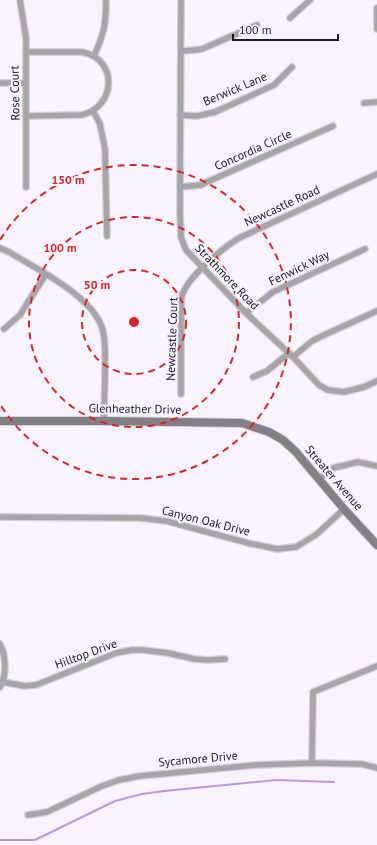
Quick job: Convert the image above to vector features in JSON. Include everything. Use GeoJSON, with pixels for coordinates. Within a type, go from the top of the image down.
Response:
{"type":"FeatureCollection","features":[{"type":"Feature","properties":{"kind":"street","name":"Rose Court"},"geometry":{"type":"LineString","coordinates":[[20,0],[26,38],[26,187]]}},
{"type":"Feature","properties":{"kind":"street"},"geometry":{"type":"LineString","coordinates":[[94,56],[105,27],[106,0]]}},
{"type":"Feature","properties":{"kind":"street","name":"Strathmore Road"},"geometry":{"type":"LineString","coordinates":[[181,0],[180,187],[181,237],[186,250],[246,313],[291,355],[315,382],[328,390],[344,392],[364,387],[377,381]]}},
{"type":"Feature","properties":{"kind":"street"},"geometry":{"type":"LineString","coordinates":[[290,18],[310,0]]}},
{"type":"Feature","properties":{"kind":"street"},"geometry":{"type":"LineString","coordinates":[[377,8],[377,29]]}},
{"type":"Feature","properties":{"kind":"street"},"geometry":{"type":"LineString","coordinates":[[181,51],[202,49],[257,25]]}},
{"type":"Feature","properties":{"kind":"street"},"geometry":{"type":"LineString","coordinates":[[26,52],[89,53],[100,62],[108,75],[108,89],[104,99],[93,111],[81,115],[27,116]]}},
{"type":"Feature","properties":{"kind":"street","name":"Berwick Lane"},"geometry":{"type":"LineString","coordinates":[[180,115],[197,116],[215,112],[274,85],[292,67]]}},
{"type":"Feature","properties":{"kind":"street"},"geometry":{"type":"LineString","coordinates":[[0,83],[26,83]]}},
{"type":"Feature","properties":{"kind":"street"},"geometry":{"type":"LineString","coordinates":[[364,103],[377,102]]}},
{"type":"Feature","properties":{"kind":"street"},"geometry":{"type":"LineString","coordinates":[[93,111],[104,136],[107,236]]}},
{"type":"Feature","properties":{"kind":"street","name":"Concordia Circle"},"geometry":{"type":"LineString","coordinates":[[180,187],[207,182],[333,126]]}},
{"type":"Feature","properties":{"kind":"street","name":"Newcastle Road"},"geometry":{"type":"LineString","coordinates":[[203,268],[224,248],[239,238],[377,174]]}},
{"type":"Feature","properties":{"kind":"street"},"geometry":{"type":"LineString","coordinates":[[0,248],[46,274],[79,296],[91,308],[98,318],[103,330],[105,343],[104,421]]}},
{"type":"Feature","properties":{"kind":"street","name":"Fenwick Way"},"geometry":{"type":"LineString","coordinates":[[246,313],[273,292],[365,250]]}},
{"type":"Feature","properties":{"kind":"street","name":"Newcastle Court"},"geometry":{"type":"LineString","coordinates":[[181,394],[182,296],[190,282],[203,268]]}},
{"type":"Feature","properties":{"kind":"street"},"geometry":{"type":"LineString","coordinates":[[4,329],[20,315],[46,274]]}},
{"type":"Feature","properties":{"kind":"street"},"geometry":{"type":"LineString","coordinates":[[253,376],[267,371],[312,341],[377,311]]}},
{"type":"Feature","properties":{"kind":"street","name":"Glenheather Drive"},"geometry":{"type":"LineString","coordinates":[[0,421],[242,423],[269,432]]}},
{"type":"Feature","properties":{"kind":"street","name":"Streater Avenue"},"geometry":{"type":"LineString","coordinates":[[269,432],[283,440],[296,452],[344,509],[377,545]]}},
{"type":"Feature","properties":{"kind":"street"},"geometry":{"type":"LineString","coordinates":[[319,479],[333,468],[358,462],[377,466]]}},
{"type":"Feature","properties":{"kind":"street","name":"Canyon Oak Drive"},"geometry":{"type":"LineString","coordinates":[[0,517],[141,518],[166,520],[248,543],[277,549],[296,547],[317,534],[344,509]]}},
{"type":"Feature","properties":{"kind":"street"},"geometry":{"type":"LineString","coordinates":[[0,644],[5,663],[2,684]]}},
{"type":"Feature","properties":{"kind":"street","name":"Hilltop Drive"},"geometry":{"type":"LineString","coordinates":[[2,684],[24,686],[36,685],[116,653],[132,650],[168,653],[194,659],[225,659]]}},
{"type":"Feature","properties":{"kind":"street"},"geometry":{"type":"LineString","coordinates":[[312,763],[313,692],[377,666]]}},
{"type":"Feature","properties":{"kind":"street","name":"Sycamore Drive"},"geometry":{"type":"LineString","coordinates":[[28,815],[47,812],[102,786],[119,780],[140,776],[256,765],[312,763],[362,764],[377,768]]}},
{"type":"Feature","properties":{"kind":"waterway"},"geometry":{"type":"LineString","coordinates":[[0,840],[35,840],[115,801],[142,794],[276,780],[334,782]]}}]}
